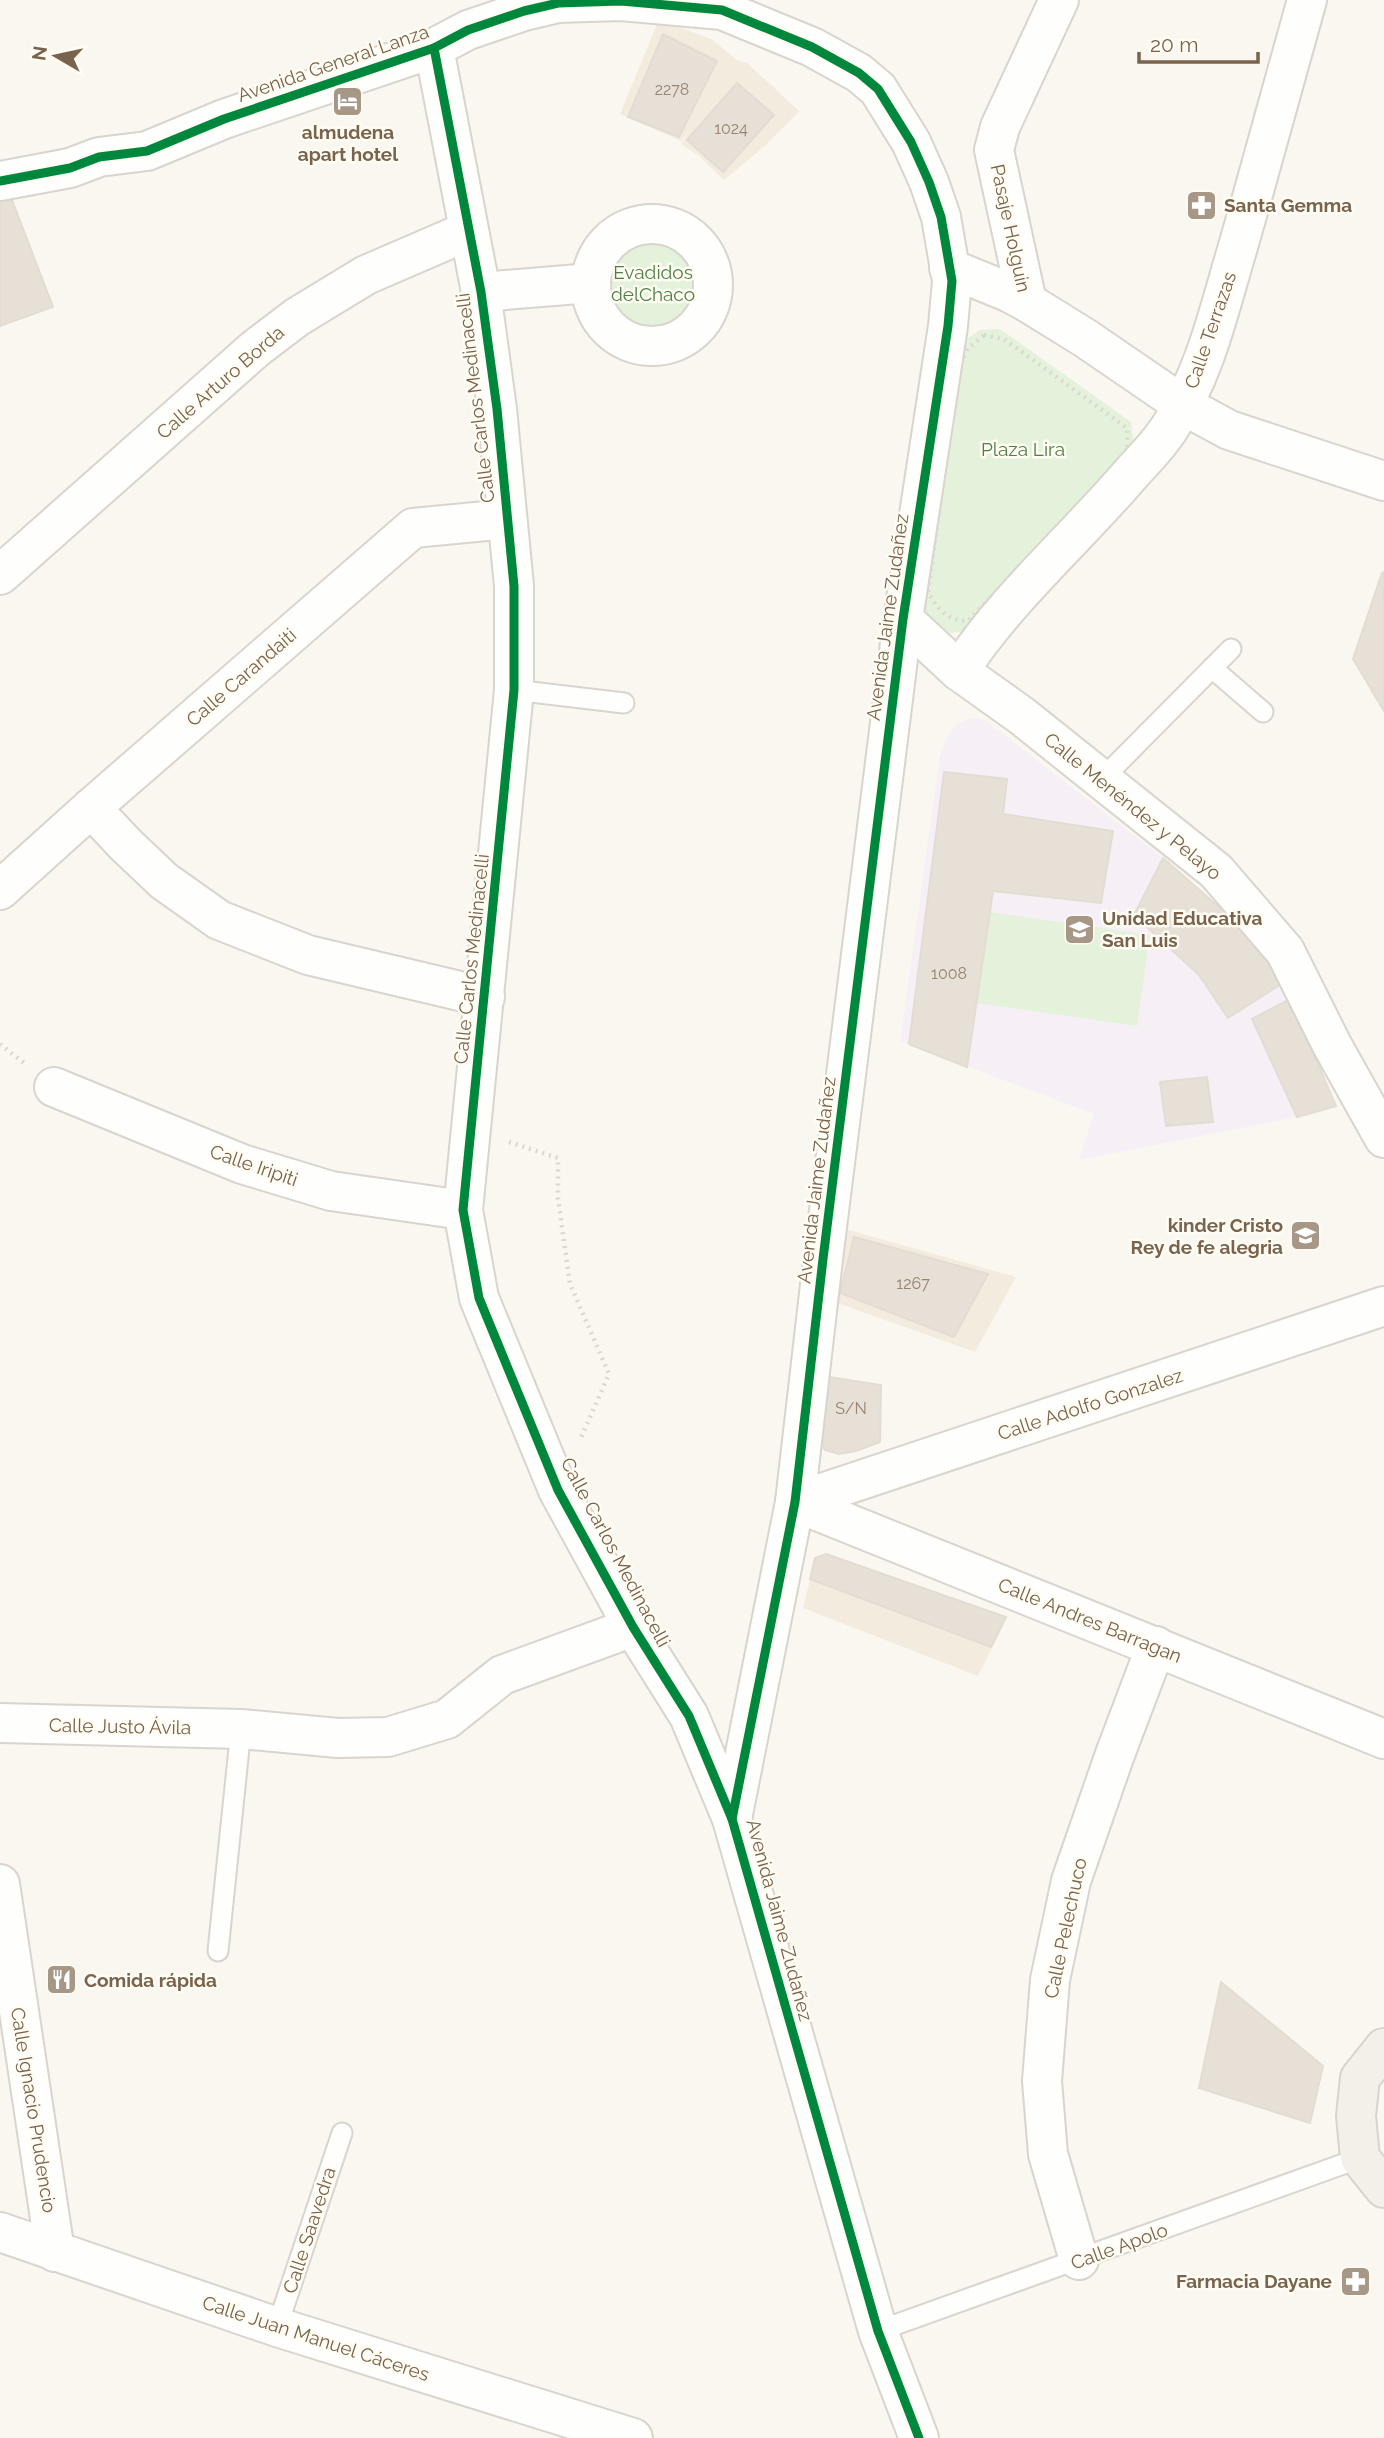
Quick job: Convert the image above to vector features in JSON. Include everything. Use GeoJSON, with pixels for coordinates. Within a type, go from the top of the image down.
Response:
{"type":"FeatureCollection","features":[{"type":"Feature","properties":{"kind":"main road"},"geometry":{"type":"LineString","coordinates":[[1384,2048],[1360,2078],[1356,2116],[1360,2158],[1384,2188]]}},
{"type":"Feature","properties":{"kind":"street","name":"Pasaje Holguin"},"geometry":{"type":"LineString","coordinates":[[1027,302],[993,149],[1000,127],[1059,0]]}},
{"type":"Feature","properties":{"kind":"street","name":"Calle Terrazas"},"geometry":{"type":"LineString","coordinates":[[959,671],[980,638],[1170,429],[1183,405],[1198,375],[1216,320],[1307,0]]}},
{"type":"Feature","properties":{"kind":"street","name":"Avenida General Lanza"},"geometry":{"type":"LineString","coordinates":[[0,181],[70,168],[99,157],[146,150],[224,119],[434,48],[468,30],[524,11],[558,3],[621,1],[722,10]]}},
{"type":"Feature","properties":{"kind":"street","name":"Avenida Jaime Zudañez"},"geometry":{"type":"LineString","coordinates":[[722,10],[823,53],[859,74],[878,89],[911,142],[929,182],[941,217],[952,281],[916,606],[823,1259],[795,1502],[732,1819],[878,2331],[919,2438]]}},
{"type":"Feature","properties":{"kind":"street","name":"Calle Carlos Medinacelli"},"geometry":{"type":"LineString","coordinates":[[434,48],[481,292],[497,409],[514,586],[513,690],[463,1210],[479,1298],[558,1490],[634,1627],[689,1716],[732,1819]]}},
{"type":"Feature","properties":{"kind":"street","name":"Calle Arturo Borda"},"geometry":{"type":"LineString","coordinates":[[0,575],[255,349],[297,317],[366,275],[468,231]]}},
{"type":"Feature","properties":{"kind":"street"},"geometry":{"type":"LineString","coordinates":[[949,268],[1027,302],[1183,405],[1230,430],[1384,481]]}},
{"type":"Feature","properties":{"kind":"street"},"geometry":{"type":"LineString","coordinates":[[481,292],[591,283]]}},
{"type":"Feature","properties":{"kind":"street","name":"Calle Carandaiti"},"geometry":{"type":"LineString","coordinates":[[0,890],[413,528],[507,519]]}},
{"type":"Feature","properties":{"kind":"street","name":"Calle Menéndez y Pelayo"},"geometry":{"type":"LineString","coordinates":[[916,606],[959,671],[1022,716],[1216,871],[1285,951],[1332,1045],[1384,1138]]}},
{"type":"Feature","properties":{"kind":"street"},"geometry":{"type":"LineString","coordinates":[[91,808],[164,881],[219,920],[308,955],[485,997]]}},
{"type":"Feature","properties":{"kind":"street","name":"Calle Iripiti"},"geometry":{"type":"LineString","coordinates":[[54,1087],[242,1164],[331,1191],[463,1210]]}},
{"type":"Feature","properties":{"kind":"street","name":"Calle Adolfo Gonzalez"},"geometry":{"type":"LineString","coordinates":[[795,1502],[1384,1306]]}},
{"type":"Feature","properties":{"kind":"street","name":"Calle Andres Barragan"},"geometry":{"type":"LineString","coordinates":[[795,1502],[1384,1739]]}},
{"type":"Feature","properties":{"kind":"street","name":"Calle Justo Ávila"},"geometry":{"type":"LineString","coordinates":[[0,1723],[241,1729],[338,1738],[388,1737],[447,1719],[502,1675],[634,1627]]}},
{"type":"Feature","properties":{"kind":"street","name":"Calle Pelechuco"},"geometry":{"type":"LineString","coordinates":[[1079,2260],[1048,2154],[1042,2081],[1050,1980],[1071,1881],[1156,1646]]}},
{"type":"Feature","properties":{"kind":"street","name":"Calle Ignacio Prudencio"},"geometry":{"type":"LineString","coordinates":[[0,1884],[55,2252]]}},
{"type":"Feature","properties":{"kind":"street","name":"Calle Juan Manuel Cáceres"},"geometry":{"type":"LineString","coordinates":[[0,2232],[277,2327],[633,2438]]}},
{"type":"Feature","properties":{"kind":"lane"},"geometry":{"type":"LineString","coordinates":[[1102,779],[1231,649]]}},
{"type":"Feature","properties":{"kind":"lane"},"geometry":{"type":"LineString","coordinates":[[1212,668],[1264,712]]}},
{"type":"Feature","properties":{"kind":"lane"},"geometry":{"type":"LineString","coordinates":[[513,690],[624,703]]}},
{"type":"Feature","properties":{"kind":"lane"},"geometry":{"type":"LineString","coordinates":[[218,1951],[241,1729]]}},
{"type":"Feature","properties":{"kind":"lane","name":"Calle Saavedra"},"geometry":{"type":"LineString","coordinates":[[277,2327],[342,2133]]}},
{"type":"Feature","properties":{"kind":"lane","name":"Calle Apolo"},"geometry":{"type":"LineString","coordinates":[[878,2331],[1360,2158]]}},
{"type":"Feature","properties":{"kind":"path"},"geometry":{"type":"LineString","coordinates":[[984,335],[1004,339],[1127,428],[1128,457],[968,621],[954,620],[937,608],[916,606],[958,369],[968,348],[984,335]]}},
{"type":"Feature","properties":{"kind":"path"},"geometry":{"type":"LineString","coordinates":[[471,1130],[558,1158],[558,1198],[570,1284],[609,1374],[558,1490]]}},
{"type":"Feature","properties":{"kind":"shaded area"},"geometry":{"type":"Polygon","coordinates":[[[663,21],[711,39],[737,60],[747,63],[799,111],[767,144],[724,180],[698,155],[681,144],[692,127],[681,141],[620,114],[658,22],[663,21]]]}},
{"type":"Feature","properties":{"kind":"shaded area","name":"Unidad Educativa San Luis"},"geometry":{"type":"Polygon","coordinates":[[[976,718],[985,720],[1163,858],[1256,943],[1290,999],[1336,1106],[1282,1120],[1079,1160],[1094,1114],[900,1041],[940,756],[956,725],[976,718]]]}},
{"type":"Feature","properties":{"kind":"shaded area"},"geometry":{"type":"Polygon","coordinates":[[[845,1229],[1016,1277],[975,1352],[829,1300],[845,1229]]]}},
{"type":"Feature","properties":{"kind":"shaded area"},"geometry":{"type":"Polygon","coordinates":[[[828,1555],[1007,1618],[978,1676],[803,1608],[812,1572],[828,1555]]]}},
{"type":"Feature","properties":{"kind":"green space","name":"Evadidos delChaco"},"geometry":{"type":"Polygon","coordinates":[[[652,237],[670,241],[684,251],[694,265],[698,283],[694,301],[684,315],[670,325],[652,329],[634,325],[620,315],[610,301],[606,283],[610,265],[620,251],[634,241],[652,237]]]}},
{"type":"Feature","properties":{"kind":"green space","name":"Plaza Lira"},"geometry":{"type":"Polygon","coordinates":[[[1000,329],[1131,422],[1135,456],[969,631],[950,633],[914,602],[962,342],[980,330],[1000,329]]]}},
{"type":"Feature","properties":{"kind":"green space"},"geometry":{"type":"Polygon","coordinates":[[[990,912],[1150,935],[1137,1026],[977,1003],[990,912]]]}},
{"type":"Feature","properties":{"kind":"building"},"geometry":{"type":"Polygon","coordinates":[[[663,34],[717,61],[679,137],[628,117],[663,34]]]}},
{"type":"Feature","properties":{"kind":"building"},"geometry":{"type":"Polygon","coordinates":[[[737,83],[774,115],[723,172],[687,140],[737,83]]]}},
{"type":"Feature","properties":{"kind":"building"},"geometry":{"type":"Polygon","coordinates":[[[7,187],[53,307],[0,326],[0,189],[7,187]]]}},
{"type":"Feature","properties":{"kind":"building"},"geometry":{"type":"Polygon","coordinates":[[[1384,572],[1384,711],[1353,659],[1384,572]]]}},
{"type":"Feature","properties":{"kind":"building"},"geometry":{"type":"Polygon","coordinates":[[[944,772],[1007,779],[1003,814],[1113,831],[1101,903],[993,891],[967,1067],[909,1044],[944,772]]]}},
{"type":"Feature","properties":{"kind":"building"},"geometry":{"type":"Polygon","coordinates":[[[1163,858],[1256,943],[1281,984],[1228,1018],[1199,975],[1134,915],[1163,858]]]}},
{"type":"Feature","properties":{"kind":"building"},"geometry":{"type":"Polygon","coordinates":[[[1290,999],[1336,1106],[1297,1117],[1252,1019],[1290,999]]]}},
{"type":"Feature","properties":{"kind":"building"},"geometry":{"type":"Polygon","coordinates":[[[1207,1077],[1213,1122],[1166,1126],[1160,1082],[1207,1077]]]}},
{"type":"Feature","properties":{"kind":"building"},"geometry":{"type":"Polygon","coordinates":[[[854,1237],[988,1274],[954,1337],[840,1293],[854,1237]]]}},
{"type":"Feature","properties":{"kind":"building"},"geometry":{"type":"Polygon","coordinates":[[[829,1377],[881,1385],[880,1442],[839,1454],[825,1450],[820,1440],[829,1377]]]}},
{"type":"Feature","properties":{"kind":"building"},"geometry":{"type":"Polygon","coordinates":[[[826,1554],[1006,1617],[991,1647],[810,1579],[815,1558],[826,1554]]]}},
{"type":"Feature","properties":{"kind":"building"},"geometry":{"type":"Polygon","coordinates":[[[1221,1982],[1323,2066],[1310,2123],[1199,2088],[1221,1982]]]}},
{"type":"Feature","properties":{"kind":"cycle path"},"geometry":{"type":"LineString","coordinates":[[0,181],[70,168],[99,157],[147,151],[224,119],[434,48],[468,30],[524,11],[558,3],[621,1],[722,10],[812,47],[859,73],[878,89],[911,142],[929,182],[941,217],[952,281],[948,326],[903,619],[795,1502],[732,1819]]}},
{"type":"Feature","properties":{"kind":"cycle path"},"geometry":{"type":"LineString","coordinates":[[434,48],[481,292],[497,409],[514,586],[514,690],[463,1210],[479,1298],[558,1490],[633,1627],[689,1716],[732,1819],[878,2331],[919,2438]]}},
{"type":"Feature","properties":{"kind":"place","name":"almudena apart hotel"},"geometry":{"type":"Point","coordinates":[348,101]}},
{"type":"Feature","properties":{"kind":"place","name":"Santa Gemma"},"geometry":{"type":"Point","coordinates":[1201,205]}},
{"type":"Feature","properties":{"kind":"place","name":"Unidad Educativa San Luis"},"geometry":{"type":"Point","coordinates":[1079,929]}},
{"type":"Feature","properties":{"kind":"place","name":"kinder Cristo Rey de fe alegria"},"geometry":{"type":"Point","coordinates":[1306,1236]}},
{"type":"Feature","properties":{"kind":"place","name":"Comida rápida"},"geometry":{"type":"Point","coordinates":[61,1980]}},
{"type":"Feature","properties":{"kind":"place","name":"Farmacia Dayane"},"geometry":{"type":"Point","coordinates":[1355,2281]}}]}
